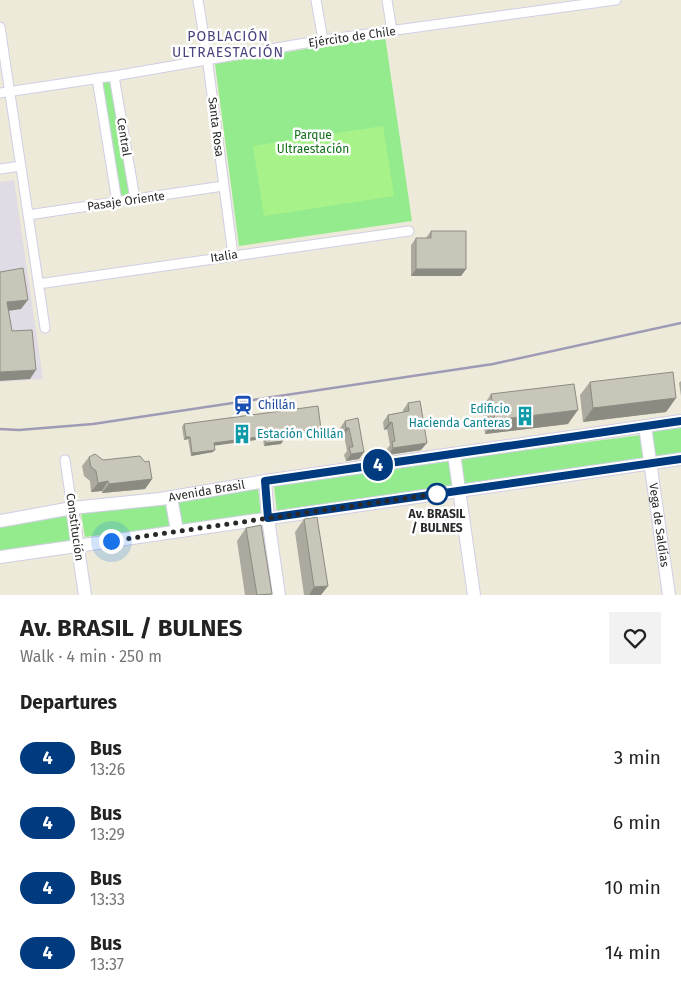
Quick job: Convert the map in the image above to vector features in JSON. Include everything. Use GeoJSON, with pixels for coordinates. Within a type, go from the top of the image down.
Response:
{"type":"FeatureCollection","features":[{"type":"Feature","properties":{"kind":"main road","name":"Avenida Brasil"},"geometry":{"type":"LineString","coordinates":[[0,521],[72,508],[171,497],[265,481],[681,421]]}},
{"type":"Feature","properties":{"kind":"main road","name":"Vega de Saldías"},"geometry":{"type":"LineString","coordinates":[[645,426],[669,595]]}},
{"type":"Feature","properties":{"kind":"main road"},"geometry":{"type":"LineString","coordinates":[[454,454],[474,595]]}},
{"type":"Feature","properties":{"kind":"main road"},"geometry":{"type":"LineString","coordinates":[[0,557],[681,459]]}},
{"type":"Feature","properties":{"kind":"main road"},"geometry":{"type":"LineString","coordinates":[[265,481],[268,518],[279,595]]}},
{"type":"Feature","properties":{"kind":"main road"},"geometry":{"type":"LineString","coordinates":[[171,497],[177,531]]}},
{"type":"Feature","properties":{"kind":"main road","name":"Constitución"},"geometry":{"type":"LineString","coordinates":[[72,508],[85,595]]}},
{"type":"Feature","properties":{"kind":"street","name":"Santa Rosa"},"geometry":{"type":"LineString","coordinates":[[198,0],[208,59],[233,255]]}},
{"type":"Feature","properties":{"kind":"street"},"geometry":{"type":"LineString","coordinates":[[316,0],[323,40]]}},
{"type":"Feature","properties":{"kind":"street"},"geometry":{"type":"LineString","coordinates":[[388,0],[392,31]]}},
{"type":"Feature","properties":{"kind":"street","name":"Ejército de Chile"},"geometry":{"type":"LineString","coordinates":[[5,92],[114,76],[323,40],[586,2],[616,0]]}},
{"type":"Feature","properties":{"kind":"street"},"geometry":{"type":"LineString","coordinates":[[0,27],[5,92],[21,166],[45,328]]}},
{"type":"Feature","properties":{"kind":"street","name":"Central"},"geometry":{"type":"LineString","coordinates":[[114,76],[135,199]]}},
{"type":"Feature","properties":{"kind":"street","name":"Central"},"geometry":{"type":"LineString","coordinates":[[97,78],[117,202]]}},
{"type":"Feature","properties":{"kind":"street"},"geometry":{"type":"LineString","coordinates":[[0,169],[21,166]]}},
{"type":"Feature","properties":{"kind":"street","name":"Pasaje Oriente"},"geometry":{"type":"LineString","coordinates":[[28,215],[223,186]]}},
{"type":"Feature","properties":{"kind":"street","name":"Italia"},"geometry":{"type":"LineString","coordinates":[[38,284],[410,231]]}},
{"type":"Feature","properties":{"kind":"street","name":"Constitución"},"geometry":{"type":"LineString","coordinates":[[65,460],[72,508]]}},
{"type":"Feature","properties":{"kind":"shaded area"},"geometry":{"type":"Polygon","coordinates":[[[14,180],[43,379],[0,382],[0,182],[14,180]]]}},
{"type":"Feature","properties":{"kind":"green space","name":"Parque Ultraestación"},"geometry":{"type":"Polygon","coordinates":[[[385,36],[412,221],[239,246],[215,64],[385,36]]]}},
{"type":"Feature","properties":{"kind":"green space"},"geometry":{"type":"Polygon","coordinates":[[[113,81],[132,194],[120,196],[101,83],[113,81]]]}},
{"type":"Feature","properties":{"kind":"green space"},"geometry":{"type":"Polygon","coordinates":[[[383,126],[394,196],[264,216],[253,146],[383,126]]]}},
{"type":"Feature","properties":{"kind":"green space"},"geometry":{"type":"Polygon","coordinates":[[[681,425],[681,456],[653,460],[648,430],[681,425]]]}},
{"type":"Feature","properties":{"kind":"green space"},"geometry":{"type":"Polygon","coordinates":[[[641,435],[645,461],[464,484],[459,459],[641,435]]]}},
{"type":"Feature","properties":{"kind":"green space"},"geometry":{"type":"Polygon","coordinates":[[[451,460],[455,486],[277,512],[274,486],[451,460]]]}},
{"type":"Feature","properties":{"kind":"green space"},"geometry":{"type":"Polygon","coordinates":[[[258,488],[261,515],[85,537],[81,513],[258,488]]]}},
{"type":"Feature","properties":{"kind":"green space"},"geometry":{"type":"Polygon","coordinates":[[[67,516],[71,542],[0,552],[0,527],[67,516]]]}},
{"type":"Feature","properties":{"kind":"building"},"geometry":{"type":"Polygon","coordinates":[[[431,231],[466,231],[466,269],[416,269],[416,238],[431,238],[431,231]]]}},
{"type":"Feature","properties":{"kind":"building"},"geometry":{"type":"Polygon","coordinates":[[[23,268],[28,300],[7,302],[12,331],[32,330],[36,370],[0,372],[0,272],[23,268]]]}},
{"type":"Feature","properties":{"kind":"building"},"geometry":{"type":"Polygon","coordinates":[[[673,372],[676,398],[593,408],[590,382],[673,372]]]}},
{"type":"Feature","properties":{"kind":"building"},"geometry":{"type":"Polygon","coordinates":[[[574,384],[578,410],[495,420],[491,394],[574,384]]]}},
{"type":"Feature","properties":{"kind":"building"},"geometry":{"type":"Polygon","coordinates":[[[420,401],[427,443],[393,448],[392,442],[395,441],[392,422],[389,423],[388,415],[409,411],[408,403],[420,401]]]}},
{"type":"Feature","properties":{"kind":"building","name":"Estación Chillán"},"geometry":{"type":"Polygon","coordinates":[[[318,406],[321,429],[282,434],[283,441],[266,443],[265,436],[214,443],[215,450],[192,453],[190,437],[186,437],[184,424],[318,406]]]}},
{"type":"Feature","properties":{"kind":"building"},"geometry":{"type":"Polygon","coordinates":[[[358,418],[364,452],[351,454],[349,447],[353,447],[349,428],[346,428],[345,421],[358,418]]]}},
{"type":"Feature","properties":{"kind":"building"},"geometry":{"type":"Polygon","coordinates":[[[95,454],[103,460],[140,456],[145,462],[149,461],[152,479],[109,484],[108,481],[98,483],[96,471],[91,467],[89,457],[95,454]]]}},
{"type":"Feature","properties":{"kind":"building"},"geometry":{"type":"Polygon","coordinates":[[[317,517],[328,586],[314,587],[304,519],[317,517]]]}},
{"type":"Feature","properties":{"kind":"building"},"geometry":{"type":"Polygon","coordinates":[[[261,525],[272,594],[257,595],[246,528],[261,525]]]}},
{"type":"Feature","properties":{"kind":"railway"},"geometry":{"type":"LineString","coordinates":[[0,429],[19,430],[93,424],[493,364],[681,323]]}},
{"type":"Feature","properties":{"kind":"bus line","name":"4"},"geometry":{"type":"LineString","coordinates":[[681,421],[265,481],[268,518],[681,459]]}},
{"type":"Feature","properties":{"kind":"place","name":"Chillán"},"geometry":{"type":"Point","coordinates":[243,405]}},
{"type":"Feature","properties":{"kind":"place","name":"Edificio Hacienda Canteras"},"geometry":{"type":"Point","coordinates":[525,416]}},
{"type":"Feature","properties":{"kind":"place","name":"Estación Chillán"},"geometry":{"type":"Point","coordinates":[242,434]}},
{"type":"Feature","properties":{"kind":"place","name":"Av. BRASIL / BULNES"},"geometry":{"type":"Point","coordinates":[437,494]}},
{"type":"Feature","properties":{"kind":"district","name":"POBLACIÓN ULTRAESTACIÓN"},"geometry":{"type":"Point","coordinates":[228,44]}},
{"type":"Feature","properties":{"kind":"route"},"geometry":{"type":"LineString","coordinates":[[111,541],[442,493],[437,494]]}}]}
